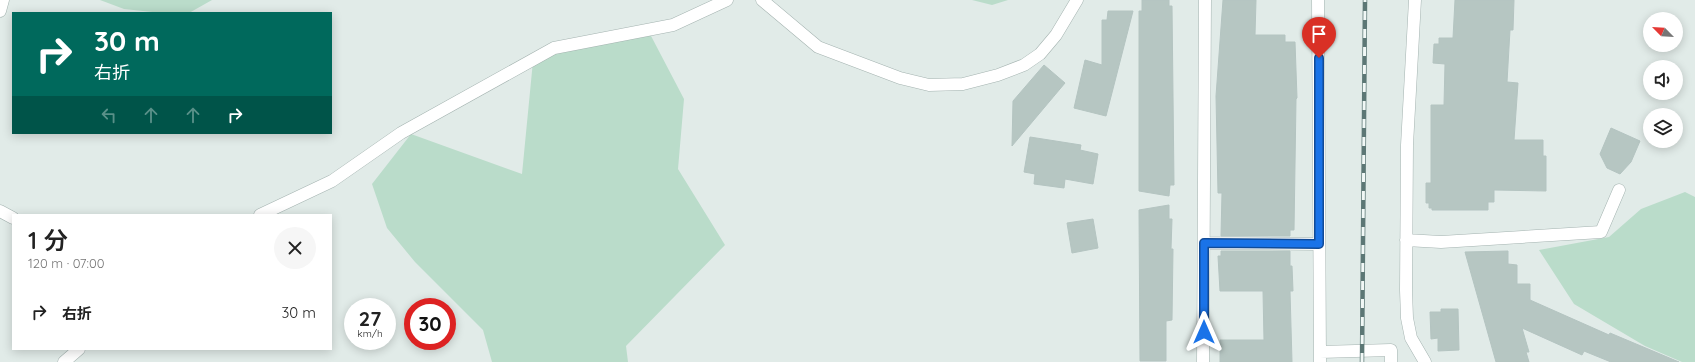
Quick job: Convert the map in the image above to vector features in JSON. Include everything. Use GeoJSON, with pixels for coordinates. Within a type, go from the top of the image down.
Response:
{"type":"FeatureCollection","features":[{"type":"Feature","properties":{"kind":"street"},"geometry":{"type":"LineString","coordinates":[[0,11],[3,0]]}},
{"type":"Feature","properties":{"kind":"street"},"geometry":{"type":"LineString","coordinates":[[262,214],[332,181],[401,133],[554,48],[673,25],[727,0]]}},
{"type":"Feature","properties":{"kind":"street"},"geometry":{"type":"LineString","coordinates":[[762,0],[818,47],[900,78],[929,86],[963,84],[998,75],[1024,66],[1040,54],[1056,35],[1073,10],[1077,0]]}},
{"type":"Feature","properties":{"kind":"street"},"geometry":{"type":"LineString","coordinates":[[1203,362],[1205,0]]}},
{"type":"Feature","properties":{"kind":"street"},"geometry":{"type":"LineString","coordinates":[[1318,0],[1320,357],[1391,350],[1391,362]]}},
{"type":"Feature","properties":{"kind":"street"},"geometry":{"type":"LineString","coordinates":[[1415,0],[1406,145],[1407,318],[1411,338],[1425,362]]}},
{"type":"Feature","properties":{"kind":"street"},"geometry":{"type":"LineString","coordinates":[[1406,240],[1441,242],[1601,232],[1619,190]]}},
{"type":"Feature","properties":{"kind":"street"},"geometry":{"type":"LineString","coordinates":[[0,211],[12,217]]}},
{"type":"Feature","properties":{"kind":"street"},"geometry":{"type":"LineString","coordinates":[[1204,243],[1319,244]]}},
{"type":"Feature","properties":{"kind":"street"},"geometry":{"type":"LineString","coordinates":[[64,362],[78,350]]}},
{"type":"Feature","properties":{"kind":"green space"},"geometry":{"type":"Polygon","coordinates":[[[100,0],[212,0],[191,12],[152,12],[124,9],[100,0]]]}},
{"type":"Feature","properties":{"kind":"green space"},"geometry":{"type":"Polygon","coordinates":[[[972,0],[1008,0],[992,5],[972,0]]]}},
{"type":"Feature","properties":{"kind":"green space"},"geometry":{"type":"Polygon","coordinates":[[[650,34],[684,99],[678,169],[725,245],[626,346],[628,362],[492,362],[483,330],[456,303],[456,298],[451,298],[415,262],[387,228],[372,184],[411,134],[522,174],[533,61],[554,48],[650,34]]]}},
{"type":"Feature","properties":{"kind":"green space"},"geometry":{"type":"Polygon","coordinates":[[[1685,192],[1695,197],[1695,362],[1682,362],[1645,346],[1574,304],[1539,250],[1609,237],[1641,209],[1685,192]]]}},
{"type":"Feature","properties":{"kind":"building"},"geometry":{"type":"Polygon","coordinates":[[[1142,0],[1169,0],[1169,6],[1172,6],[1174,185],[1170,185],[1169,196],[1139,191],[1139,11],[1142,11],[1142,0]]]}},
{"type":"Feature","properties":{"kind":"building"},"geometry":{"type":"Polygon","coordinates":[[[1223,0],[1256,0],[1255,35],[1285,35],[1285,42],[1295,42],[1297,98],[1294,230],[1290,230],[1290,236],[1221,236],[1222,193],[1218,193],[1216,96],[1223,0]]]}},
{"type":"Feature","properties":{"kind":"building"},"geometry":{"type":"Polygon","coordinates":[[[1455,0],[1514,0],[1513,30],[1510,30],[1507,82],[1518,83],[1514,140],[1543,140],[1543,156],[1546,156],[1546,191],[1494,190],[1494,202],[1488,202],[1488,210],[1432,210],[1432,208],[1429,208],[1429,203],[1426,203],[1426,183],[1431,183],[1431,105],[1444,105],[1445,64],[1433,63],[1434,44],[1439,44],[1439,38],[1453,38],[1455,0]]]}},
{"type":"Feature","properties":{"kind":"building"},"geometry":{"type":"Polygon","coordinates":[[[1108,11],[1133,11],[1106,116],[1074,108],[1085,60],[1102,65],[1102,20],[1107,20],[1108,11]]]}},
{"type":"Feature","properties":{"kind":"building"},"geometry":{"type":"Polygon","coordinates":[[[1044,65],[1065,83],[1012,146],[1013,101],[1044,65]]]}},
{"type":"Feature","properties":{"kind":"building"},"geometry":{"type":"Polygon","coordinates":[[[1611,128],[1640,141],[1631,162],[1620,174],[1607,168],[1600,154],[1611,128]]]}},
{"type":"Feature","properties":{"kind":"building"},"geometry":{"type":"Polygon","coordinates":[[[1030,137],[1081,145],[1080,150],[1098,154],[1093,184],[1065,179],[1064,188],[1034,184],[1035,174],[1024,172],[1030,137]]]}},
{"type":"Feature","properties":{"kind":"building"},"geometry":{"type":"Polygon","coordinates":[[[1169,205],[1169,219],[1172,219],[1171,249],[1173,249],[1172,320],[1166,321],[1166,361],[1140,361],[1139,210],[1169,205]]]}},
{"type":"Feature","properties":{"kind":"building"},"geometry":{"type":"Polygon","coordinates":[[[1093,219],[1098,248],[1072,253],[1067,223],[1093,219]]]}},
{"type":"Feature","properties":{"kind":"building"},"geometry":{"type":"Polygon","coordinates":[[[1221,251],[1290,251],[1293,291],[1290,291],[1292,362],[1220,362],[1220,340],[1264,340],[1263,291],[1220,291],[1218,256],[1221,256],[1221,251]]]}},
{"type":"Feature","properties":{"kind":"building"},"geometry":{"type":"Polygon","coordinates":[[[1508,251],[1508,264],[1517,265],[1517,284],[1530,284],[1530,300],[1609,335],[1610,333],[1679,362],[1611,362],[1584,351],[1582,355],[1522,328],[1529,352],[1526,352],[1529,362],[1496,362],[1465,252],[1508,251]]]}},
{"type":"Feature","properties":{"kind":"building"},"geometry":{"type":"Polygon","coordinates":[[[1441,309],[1458,309],[1459,350],[1438,351],[1438,338],[1431,339],[1430,312],[1441,312],[1441,309]]]}},
{"type":"Feature","properties":{"kind":"railway"},"geometry":{"type":"LineString","coordinates":[[1362,362],[1365,0]]}},
{"type":"Feature","properties":{"kind":"route"},"geometry":{"type":"LineString","coordinates":[[1204,332],[1204,243],[1319,244],[1319,58]]}}]}
